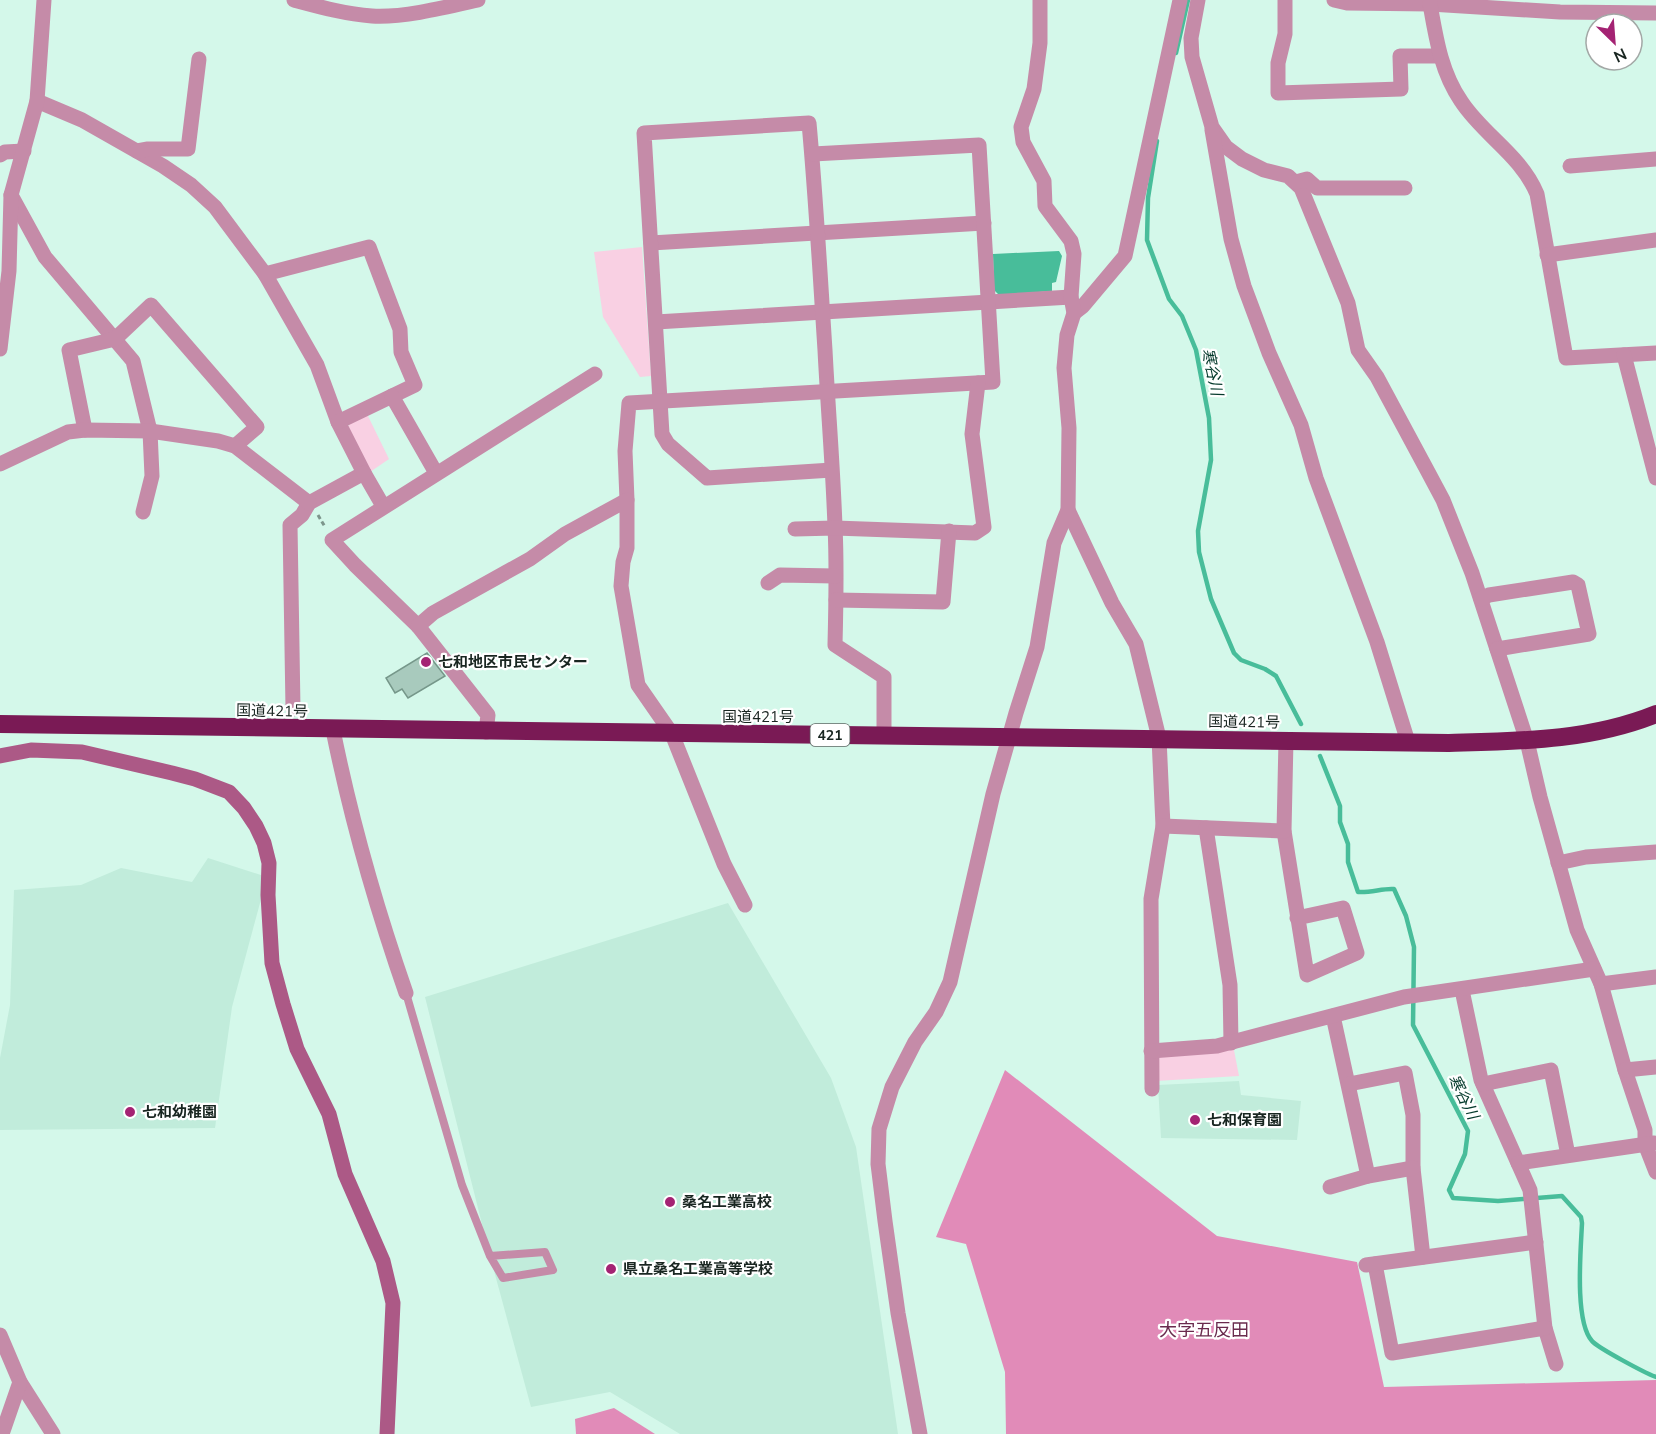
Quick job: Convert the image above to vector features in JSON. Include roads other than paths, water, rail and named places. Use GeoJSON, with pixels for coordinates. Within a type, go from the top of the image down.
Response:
{"type":"FeatureCollection","features":[{"type":"Feature","properties":{"kind":"highway","name":"国道421号"},"geometry":{"type":"LineString","coordinates":[[0,724],[1408,742],[1527,741],[1589,734],[1656,714]]}},
{"type":"Feature","properties":{"kind":"street"},"geometry":{"type":"LineString","coordinates":[[0,350],[11,195],[37,100],[44,0]]}},
{"type":"Feature","properties":{"kind":"street"},"geometry":{"type":"LineString","coordinates":[[294,0],[332,11],[352,7],[374,16],[418,12],[478,0]]}},
{"type":"Feature","properties":{"kind":"street"},"geometry":{"type":"LineString","coordinates":[[920,1434],[885,1221],[878,1164],[879,1129],[892,1087],[915,1042],[936,1012],[950,982],[993,794],[1037,647],[1054,543],[1068,510],[1069,428],[1064,368],[1067,335],[1074,313],[1071,297],[1074,254],[1071,241],[1046,206],[1044,181],[1023,142],[1021,127],[1034,89],[1040,43],[1040,0]]}},
{"type":"Feature","properties":{"kind":"street"},"geometry":{"type":"LineString","coordinates":[[1074,313],[1083,306],[1125,256],[1180,0]]}},
{"type":"Feature","properties":{"kind":"street"},"geometry":{"type":"LineString","coordinates":[[1198,0],[1191,38],[1192,57],[1212,127],[1232,239],[1244,286],[1269,353],[1301,425],[1316,478],[1377,642],[1408,742]]}},
{"type":"Feature","properties":{"kind":"street"},"geometry":{"type":"LineString","coordinates":[[1285,0],[1285,34],[1278,63],[1278,93],[1401,89],[1400,56],[1440,56]]}},
{"type":"Feature","properties":{"kind":"street"},"geometry":{"type":"LineString","coordinates":[[1334,0],[1347,3],[1503,4],[1656,13]]}},
{"type":"Feature","properties":{"kind":"street"},"geometry":{"type":"LineString","coordinates":[[1430,4],[1440,56],[1452,87],[1462,103],[1521,164],[1537,194],[1566,358],[1656,353]]}},
{"type":"Feature","properties":{"kind":"street"},"geometry":{"type":"LineString","coordinates":[[137,151],[188,148],[199,59]]}},
{"type":"Feature","properties":{"kind":"street"},"geometry":{"type":"LineString","coordinates":[[37,100],[82,120],[163,166],[191,185],[215,207],[265,274],[317,365],[338,422],[383,506]]}},
{"type":"Feature","properties":{"kind":"street"},"geometry":{"type":"LineString","coordinates":[[832,470],[707,478],[668,444],[662,434],[644,133],[809,123],[813,154],[817,234],[832,470],[835,528],[835,645],[884,677],[884,736]]}},
{"type":"Feature","properties":{"kind":"street"},"geometry":{"type":"LineString","coordinates":[[1212,127],[1226,147],[1242,159],[1264,170],[1288,176],[1301,188],[1343,292],[1358,350],[1377,376],[1397,411],[1443,500],[1481,599],[1527,741],[1577,930],[1601,984],[1625,1070],[1651,1143],[1656,1172]]}},
{"type":"Feature","properties":{"kind":"street"},"geometry":{"type":"LineString","coordinates":[[745,905],[724,864],[672,734],[638,685],[621,586],[627,548],[625,451],[628,403],[993,382],[979,145],[813,154]]}},
{"type":"Feature","properties":{"kind":"street"},"geometry":{"type":"LineString","coordinates":[[0,155],[5,152],[24,151]]}},
{"type":"Feature","properties":{"kind":"street"},"geometry":{"type":"LineString","coordinates":[[1570,166],[1656,159]]}},
{"type":"Feature","properties":{"kind":"street"},"geometry":{"type":"LineString","coordinates":[[1296,182],[1307,179],[1317,188],[1405,188]]}},
{"type":"Feature","properties":{"kind":"street"},"geometry":{"type":"LineString","coordinates":[[11,195],[45,257],[133,361],[150,431],[152,476],[143,512]]}},
{"type":"Feature","properties":{"kind":"street"},"geometry":{"type":"LineString","coordinates":[[651,243],[984,223]]}},
{"type":"Feature","properties":{"kind":"street"},"geometry":{"type":"LineString","coordinates":[[1547,255],[1656,240]]}},
{"type":"Feature","properties":{"kind":"street"},"geometry":{"type":"LineString","coordinates":[[265,274],[369,247],[400,329],[401,352],[416,385],[338,422]]}},
{"type":"Feature","properties":{"kind":"street"},"geometry":{"type":"LineString","coordinates":[[656,322],[1071,297]]}},
{"type":"Feature","properties":{"kind":"street"},"geometry":{"type":"LineString","coordinates":[[85,430],[69,350],[115,339],[152,305],[257,427],[235,446]]}},
{"type":"Feature","properties":{"kind":"street"},"geometry":{"type":"LineString","coordinates":[[1624,355],[1656,478]]}},
{"type":"Feature","properties":{"kind":"street"},"geometry":{"type":"LineString","coordinates":[[486,732],[488,715],[418,626],[332,540],[595,374]]}},
{"type":"Feature","properties":{"kind":"street"},"geometry":{"type":"LineString","coordinates":[[795,529],[835,528],[975,533],[984,527],[972,434],[978,383]]}},
{"type":"Feature","properties":{"kind":"street"},"geometry":{"type":"LineString","coordinates":[[392,396],[436,473]]}},
{"type":"Feature","properties":{"kind":"street"},"geometry":{"type":"LineString","coordinates":[[0,464],[68,432],[150,431],[218,441],[235,446],[310,503]]}},
{"type":"Feature","properties":{"kind":"street"},"geometry":{"type":"LineString","coordinates":[[293,709],[291,525],[310,503],[364,473]]}},
{"type":"Feature","properties":{"kind":"street"},"geometry":{"type":"LineString","coordinates":[[418,626],[433,613],[530,559],[565,534],[627,500]]}},
{"type":"Feature","properties":{"kind":"street"},"geometry":{"type":"LineString","coordinates":[[1068,510],[1112,603],[1136,644],[1159,738],[1163,826],[1151,899],[1152,1089]]}},
{"type":"Feature","properties":{"kind":"street"},"geometry":{"type":"LineString","coordinates":[[836,600],[943,602],[949,531]]}},
{"type":"Feature","properties":{"kind":"street"},"geometry":{"type":"LineString","coordinates":[[768,583],[780,575],[836,576]]}},
{"type":"Feature","properties":{"kind":"street"},"geometry":{"type":"LineString","coordinates":[[1481,599],[1573,582],[1578,585],[1588,634],[1497,650]]}},
{"type":"Feature","properties":{"kind":"street"},"geometry":{"type":"LineString","coordinates":[[333,730],[342,778],[380,918],[406,993]]}},
{"type":"Feature","properties":{"kind":"street"},"geometry":{"type":"LineString","coordinates":[[1286,740],[1284,831],[1297,918],[1307,975],[1358,953],[1344,908],[1297,918]]}},
{"type":"Feature","properties":{"kind":"street"},"geometry":{"type":"LineString","coordinates":[[0,756],[31,750],[82,752],[195,779],[229,792],[256,826],[264,843],[268,863],[272,963],[283,1004],[297,1049],[329,1114],[345,1174],[383,1261],[393,1303],[387,1434]]}},
{"type":"Feature","properties":{"kind":"street"},"geometry":{"type":"LineString","coordinates":[[1163,826],[1284,831]]}},
{"type":"Feature","properties":{"kind":"street"},"geometry":{"type":"LineString","coordinates":[[1206,828],[1230,985],[1231,1043]]}},
{"type":"Feature","properties":{"kind":"street"},"geometry":{"type":"LineString","coordinates":[[1558,863],[1586,857],[1656,852]]}},
{"type":"Feature","properties":{"kind":"street"},"geometry":{"type":"LineString","coordinates":[[1151,1051],[1231,1043],[1412,996],[1594,969]]}},
{"type":"Feature","properties":{"kind":"street"},"geometry":{"type":"LineString","coordinates":[[1601,984],[1656,977]]}},
{"type":"Feature","properties":{"kind":"street"},"geometry":{"type":"LineString","coordinates":[[1462,990],[1483,1084],[1530,1190],[1545,1328],[1556,1364]]}},
{"type":"Feature","properties":{"kind":"street"},"geometry":{"type":"LineString","coordinates":[[1334,1016],[1368,1176]]}},
{"type":"Feature","properties":{"kind":"street"},"geometry":{"type":"LineString","coordinates":[[1625,1070],[1656,1067]]}},
{"type":"Feature","properties":{"kind":"street"},"geometry":{"type":"LineString","coordinates":[[1483,1084],[1551,1070],[1568,1155]]}},
{"type":"Feature","properties":{"kind":"street"},"geometry":{"type":"LineString","coordinates":[[1349,1084],[1405,1074],[1413,1115],[1413,1168],[1423,1257]]}},
{"type":"Feature","properties":{"kind":"street"},"geometry":{"type":"LineString","coordinates":[[1518,1163],[1651,1143]]}},
{"type":"Feature","properties":{"kind":"street"},"geometry":{"type":"LineString","coordinates":[[1330,1187],[1368,1176],[1413,1168]]}},
{"type":"Feature","properties":{"kind":"street"},"geometry":{"type":"LineString","coordinates":[[1536,1242],[1370,1265],[1392,1353],[1545,1328]]}},
{"type":"Feature","properties":{"kind":"street"},"geometry":{"type":"LineString","coordinates":[[0,1335],[20,1382],[52,1434]]}},
{"type":"Feature","properties":{"kind":"street"},"geometry":{"type":"LineString","coordinates":[[2,1434],[20,1382]]}},
{"type":"Feature","properties":{"kind":"lane"},"geometry":{"type":"LineString","coordinates":[[406,993],[462,1185],[490,1256],[503,1278],[553,1270],[545,1252],[490,1256]]}},
{"type":"Feature","properties":{"kind":"waterway","name":"寒谷川"},"geometry":{"type":"LineString","coordinates":[[1176,53],[1188,0]]}},
{"type":"Feature","properties":{"kind":"waterway","name":"寒谷川"},"geometry":{"type":"LineString","coordinates":[[1157,141],[1148,198],[1147,240],[1169,299],[1182,316],[1196,350],[1209,418],[1211,460],[1198,531],[1199,552],[1211,599],[1234,653],[1241,660],[1276,676],[1301,724]]}},
{"type":"Feature","properties":{"kind":"waterway","name":"寒谷川"},"geometry":{"type":"LineString","coordinates":[[1320,756],[1340,806],[1340,822],[1348,844],[1348,862],[1358,892],[1394,889],[1406,916],[1414,947],[1413,1025],[1468,1131],[1465,1154],[1449,1190],[1453,1198],[1498,1201],[1562,1196],[1581,1217],[1581,1301],[1586,1331],[1592,1341],[1603,1349],[1656,1377]]}},
{"type":"Feature","properties":{"kind":"place","name":"七和地区市民センター"},"geometry":{"type":"Point","coordinates":[426,662]}},
{"type":"Feature","properties":{"kind":"place","name":"七和幼稚園"},"geometry":{"type":"Point","coordinates":[130,1112]}},
{"type":"Feature","properties":{"kind":"place","name":"七和保育園"},"geometry":{"type":"Point","coordinates":[1195,1120]}},
{"type":"Feature","properties":{"kind":"place","name":"桑名工業高校"},"geometry":{"type":"Point","coordinates":[670,1202]}},
{"type":"Feature","properties":{"kind":"place","name":"県立桑名工業高等学校"},"geometry":{"type":"Point","coordinates":[611,1269]}},
{"type":"Feature","properties":{"kind":"district","name":"大字五反田"},"geometry":{"type":"Point","coordinates":[1204,1330]}}]}
